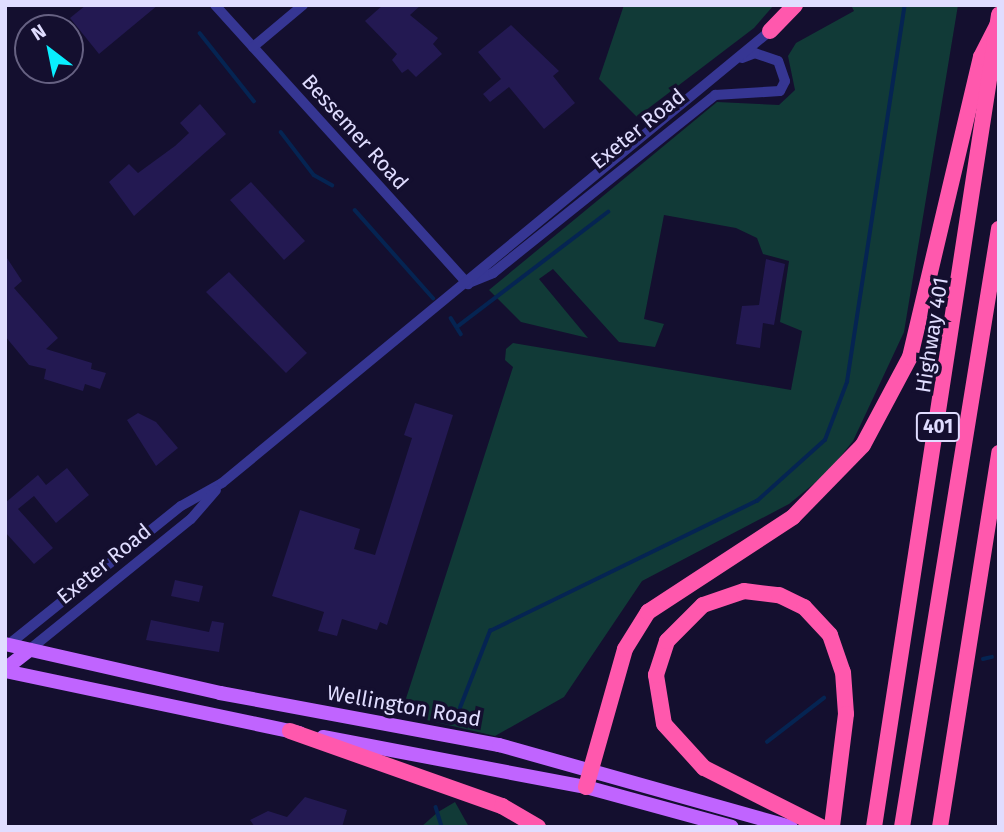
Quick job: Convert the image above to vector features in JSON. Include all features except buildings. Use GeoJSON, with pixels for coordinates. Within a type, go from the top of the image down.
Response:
{"type":"FeatureCollection","features":[{"type":"Feature","properties":{"kind":"highway"},"geometry":{"type":"LineString","coordinates":[[769,31],[795,5]]}},
{"type":"Feature","properties":{"kind":"highway"},"geometry":{"type":"LineString","coordinates":[[586,787],[625,649],[648,612],[793,517],[863,445],[910,356],[981,57],[998,21]]}},
{"type":"Feature","properties":{"kind":"highway","name":"Highway 401"},"geometry":{"type":"LineString","coordinates":[[874,827],[998,21]]}},
{"type":"Feature","properties":{"kind":"highway","name":"401"},"geometry":{"type":"LineString","coordinates":[[902,827],[999,229]]}},
{"type":"Feature","properties":{"kind":"highway"},"geometry":{"type":"LineString","coordinates":[[940,827],[999,453]]}},
{"type":"Feature","properties":{"kind":"highway"},"geometry":{"type":"LineString","coordinates":[[821,827],[704,768],[664,724],[656,675],[667,641],[684,619],[724,595],[779,595],[804,607],[830,635],[843,672],[846,715],[832,827]]}},
{"type":"Feature","properties":{"kind":"highway"},"geometry":{"type":"LineString","coordinates":[[290,731],[502,806],[538,827]]}},
{"type":"Feature","properties":{"kind":"main road","name":"Wellington Road"},"geometry":{"type":"LineString","coordinates":[[6,647],[591,769],[791,827]]}},
{"type":"Feature","properties":{"kind":"main road","name":"Exeter Road"},"geometry":{"type":"LineString","coordinates":[[5,670],[29,650]]}},
{"type":"Feature","properties":{"kind":"main road"},"geometry":{"type":"LineString","coordinates":[[5,670],[290,731],[586,787],[732,827]]}},
{"type":"Feature","properties":{"kind":"street","name":"Bessemer Road"},"geometry":{"type":"LineString","coordinates":[[215,5],[468,284]]}},
{"type":"Feature","properties":{"kind":"street"},"geometry":{"type":"LineString","coordinates":[[253,47],[303,5]]}},
{"type":"Feature","properties":{"kind":"street","name":"Exeter Road"},"geometry":{"type":"LineString","coordinates":[[6,647],[181,506],[222,483],[468,284],[484,263],[769,31]]}},
{"type":"Feature","properties":{"kind":"street","name":"Exeter Road"},"geometry":{"type":"LineString","coordinates":[[468,284],[492,273],[715,95],[780,91],[785,81],[778,61],[755,53],[735,60]]}},
{"type":"Feature","properties":{"kind":"street","name":"Exeter Road"},"geometry":{"type":"LineString","coordinates":[[29,650],[191,519],[222,483]]}},
{"type":"Feature","properties":{"kind":"green space"},"geometry":{"type":"Polygon","coordinates":[[[624,5],[774,5],[754,28],[637,117],[599,79],[624,5]]]}},
{"type":"Feature","properties":{"kind":"green space"},"geometry":{"type":"Polygon","coordinates":[[[851,5],[958,5],[904,332],[853,441],[827,473],[789,504],[642,581],[564,697],[495,736],[401,714],[513,367],[505,360],[506,349],[513,343],[791,390],[802,331],[780,322],[789,261],[763,254],[757,238],[736,228],[664,215],[644,319],[664,324],[655,347],[619,342],[553,269],[539,279],[588,338],[521,322],[489,290],[717,102],[779,105],[795,90],[788,56],[796,43],[854,11],[851,5]]]}},
{"type":"Feature","properties":{"kind":"green space"},"geometry":{"type":"Polygon","coordinates":[[[455,802],[469,827],[421,827],[438,812],[455,802]]]}},
{"type":"Feature","properties":{"kind":"waterway"},"geometry":{"type":"LineString","coordinates":[[460,708],[490,631],[757,501],[825,440],[847,382],[905,5]]}},
{"type":"Feature","properties":{"kind":"waterway"},"geometry":{"type":"LineString","coordinates":[[200,33],[254,101]]}},
{"type":"Feature","properties":{"kind":"waterway"},"geometry":{"type":"LineString","coordinates":[[281,132],[314,175],[332,185]]}},
{"type":"Feature","properties":{"kind":"waterway"},"geometry":{"type":"LineString","coordinates":[[355,210],[433,298]]}},
{"type":"Feature","properties":{"kind":"waterway"},"geometry":{"type":"LineString","coordinates":[[457,327],[608,212]]}},
{"type":"Feature","properties":{"kind":"waterway"},"geometry":{"type":"LineString","coordinates":[[451,318],[461,334]]}},
{"type":"Feature","properties":{"kind":"waterway"},"geometry":{"type":"LineString","coordinates":[[983,659],[992,657]]}},
{"type":"Feature","properties":{"kind":"waterway"},"geometry":{"type":"LineString","coordinates":[[767,742],[824,698]]}},
{"type":"Feature","properties":{"kind":"waterway"},"geometry":{"type":"LineString","coordinates":[[436,807],[442,827]]}}]}
